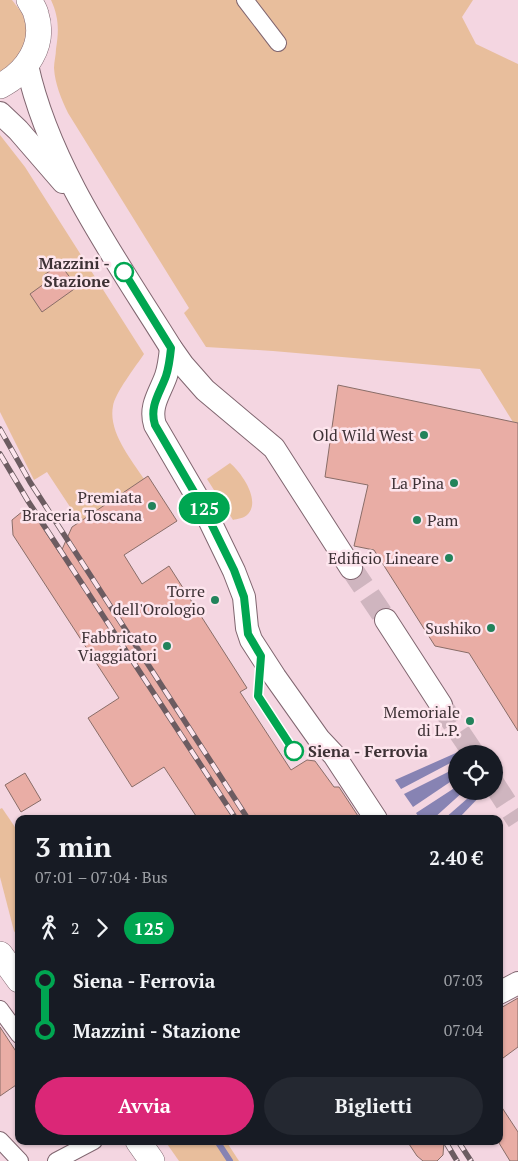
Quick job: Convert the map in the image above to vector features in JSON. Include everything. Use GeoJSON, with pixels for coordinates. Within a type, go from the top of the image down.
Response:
{"type":"FeatureCollection","features":[{"type":"Feature","properties":{"kind":"main road"},"geometry":{"type":"LineString","coordinates":[[0,86],[13,79],[27,65],[36,48],[39,29],[36,13],[29,0]]}},
{"type":"Feature","properties":{"kind":"main road"},"geometry":{"type":"LineString","coordinates":[[27,65],[38,105],[80,200],[171,348],[205,390],[274,448],[351,568]]}},
{"type":"Feature","properties":{"kind":"main road"},"geometry":{"type":"LineString","coordinates":[[0,113],[18,130],[80,200]]}},
{"type":"Feature","properties":{"kind":"main road"},"geometry":{"type":"LineString","coordinates":[[171,348],[167,375],[154,406],[153,419],[155,425],[204,509],[234,570],[244,597],[247,628],[251,640],[313,731],[334,755],[373,815]]}},
{"type":"Feature","properties":{"kind":"main road"},"geometry":{"type":"LineString","coordinates":[[386,620],[441,705]]}},
{"type":"Feature","properties":{"kind":"main road"},"geometry":{"type":"LineString","coordinates":[[0,954],[15,975]]}},
{"type":"Feature","properties":{"kind":"main road"},"geometry":{"type":"LineString","coordinates":[[503,991],[518,983]]}},
{"type":"Feature","properties":{"kind":"main road"},"geometry":{"type":"LineString","coordinates":[[141,1145],[152,1161]]}},
{"type":"Feature","properties":{"kind":"street"},"geometry":{"type":"LineString","coordinates":[[245,0],[278,42]]}},
{"type":"Feature","properties":{"kind":"street"},"geometry":{"type":"LineString","coordinates":[[0,1009],[15,1030]]}},
{"type":"Feature","properties":{"kind":"street"},"geometry":{"type":"LineString","coordinates":[[0,1140],[20,1161]]}},
{"type":"Feature","properties":{"kind":"street"},"geometry":{"type":"LineString","coordinates":[[56,1161],[86,1145]]}},
{"type":"Feature","properties":{"kind":"shaded area"},"geometry":{"type":"Polygon","coordinates":[[[0,0],[12,0],[22,13],[27,27],[26,43],[20,57],[0,74],[0,0]]]}},
{"type":"Feature","properties":{"kind":"shaded area"},"geometry":{"type":"Polygon","coordinates":[[[51,0],[473,0],[462,17],[476,44],[518,64],[518,423],[513,422],[480,369],[206,347],[184,313],[189,308],[65,107],[55,74],[58,24],[51,0]]]}},
{"type":"Feature","properties":{"kind":"shaded area"},"geometry":{"type":"Polygon","coordinates":[[[0,135],[25,167],[144,354],[118,394],[113,406],[112,416],[122,445],[144,479],[80,522],[47,472],[34,480],[0,412],[0,135]]]}},
{"type":"Feature","properties":{"kind":"shaded area"},"geometry":{"type":"Polygon","coordinates":[[[230,463],[248,487],[252,502],[251,509],[247,515],[233,520],[207,479],[230,463]]]}},
{"type":"Feature","properties":{"kind":"shaded area"},"geometry":{"type":"Polygon","coordinates":[[[448,756],[448,764],[401,789],[395,780],[448,756]]]}},
{"type":"Feature","properties":{"kind":"shaded area"},"geometry":{"type":"Polygon","coordinates":[[[448,772],[448,783],[413,807],[404,794],[448,772]]]}},
{"type":"Feature","properties":{"kind":"shaded area"},"geometry":{"type":"Polygon","coordinates":[[[448,792],[448,800],[454,800],[437,815],[417,815],[416,813],[448,792]]]}},
{"type":"Feature","properties":{"kind":"shaded area"},"geometry":{"type":"Polygon","coordinates":[[[466,800],[476,800],[462,815],[449,815],[466,800]]]}},
{"type":"Feature","properties":{"kind":"shaded area"},"geometry":{"type":"Polygon","coordinates":[[[2,808],[15,827],[15,932],[0,877],[0,809],[2,808]]]}},
{"type":"Feature","properties":{"kind":"shaded area"},"geometry":{"type":"Polygon","coordinates":[[[168,1145],[229,1145],[239,1161],[179,1161],[168,1145]]]}},
{"type":"Feature","properties":{"kind":"building"},"geometry":{"type":"Polygon","coordinates":[[[60,264],[77,287],[42,312],[30,294],[48,281],[44,275],[60,264]]]}},
{"type":"Feature","properties":{"kind":"building","name":"Edificio Lineare"},"geometry":{"type":"Polygon","coordinates":[[[338,385],[518,423],[518,731],[469,653],[435,646],[374,550],[354,546],[368,485],[325,477],[338,385]]]}},
{"type":"Feature","properties":{"kind":"building"},"geometry":{"type":"Polygon","coordinates":[[[148,476],[177,521],[124,555],[142,584],[169,566],[247,688],[240,692],[291,770],[307,760],[315,761],[334,787],[339,787],[357,815],[195,815],[164,767],[132,787],[88,718],[119,698],[13,535],[12,520],[23,511],[34,515],[60,554],[72,527],[148,476]]]}},
{"type":"Feature","properties":{"kind":"building"},"geometry":{"type":"Polygon","coordinates":[[[25,773],[41,800],[21,812],[5,785],[25,773]]]}},
{"type":"Feature","properties":{"kind":"building"},"geometry":{"type":"Polygon","coordinates":[[[518,998],[518,1047],[503,1058],[503,1007],[518,998]]]}},
{"type":"Feature","properties":{"kind":"building"},"geometry":{"type":"Polygon","coordinates":[[[0,1027],[15,1050],[15,1086],[0,1096],[0,1027]]]}},
{"type":"Feature","properties":{"kind":"building"},"geometry":{"type":"Polygon","coordinates":[[[503,1109],[518,1132],[518,1161],[510,1161],[500,1145],[503,1145],[503,1109]]]}},
{"type":"Feature","properties":{"kind":"building"},"geometry":{"type":"Polygon","coordinates":[[[410,1145],[444,1145],[443,1155],[437,1161],[423,1161],[410,1145]]]}},
{"type":"Feature","properties":{"kind":"waterway"},"geometry":{"type":"LineString","coordinates":[[220,1145],[230,1161]]}},
{"type":"Feature","properties":{"kind":"tunnel"},"geometry":{"type":"LineString","coordinates":[[351,568],[386,620]]}},
{"type":"Feature","properties":{"kind":"tunnel"},"geometry":{"type":"LineString","coordinates":[[441,705],[468,745]]}},
{"type":"Feature","properties":{"kind":"tunnel"},"geometry":{"type":"LineString","coordinates":[[503,798],[518,821]]}},
{"type":"Feature","properties":{"kind":"railway"},"geometry":{"type":"LineString","coordinates":[[0,429],[30,482],[245,815]]}},
{"type":"Feature","properties":{"kind":"railway"},"geometry":{"type":"LineString","coordinates":[[0,454],[28,501],[233,815]]}},
{"type":"Feature","properties":{"kind":"railway"},"geometry":{"type":"LineString","coordinates":[[447,1145],[457,1161]]}},
{"type":"Feature","properties":{"kind":"railway"},"geometry":{"type":"LineString","coordinates":[[461,1145],[471,1161]]}},
{"type":"Feature","properties":{"kind":"bus line","name":"125"},"geometry":{"type":"LineString","coordinates":[[124,272],[171,348],[167,375],[154,406],[153,419],[155,425],[204,509],[234,570],[244,597],[248,634],[261,656],[258,696],[294,751]]}},
{"type":"Feature","properties":{"kind":"place","name":"Mazzini - Stazione"},"geometry":{"type":"Point","coordinates":[124,272]}},
{"type":"Feature","properties":{"kind":"place","name":"Old Wild West"},"geometry":{"type":"Point","coordinates":[424,435]}},
{"type":"Feature","properties":{"kind":"place","name":"La Pina"},"geometry":{"type":"Point","coordinates":[454,483]}},
{"type":"Feature","properties":{"kind":"place","name":"Premiata Braceria Toscana"},"geometry":{"type":"Point","coordinates":[152,506]}},
{"type":"Feature","properties":{"kind":"place","name":"Pam"},"geometry":{"type":"Point","coordinates":[417,520]}},
{"type":"Feature","properties":{"kind":"place","name":"Edificio Lineare"},"geometry":{"type":"Point","coordinates":[449,558]}},
{"type":"Feature","properties":{"kind":"place","name":"Torre dell'Orologio"},"geometry":{"type":"Point","coordinates":[215,600]}},
{"type":"Feature","properties":{"kind":"place","name":"Sushiko"},"geometry":{"type":"Point","coordinates":[491,628]}},
{"type":"Feature","properties":{"kind":"place","name":"Fabbricato Viaggiatori"},"geometry":{"type":"Point","coordinates":[167,646]}},
{"type":"Feature","properties":{"kind":"place","name":"Memoriale di L.P."},"geometry":{"type":"Point","coordinates":[470,721]}},
{"type":"Feature","properties":{"kind":"place","name":"Siena - Ferrovia"},"geometry":{"type":"Point","coordinates":[294,751]}}]}
